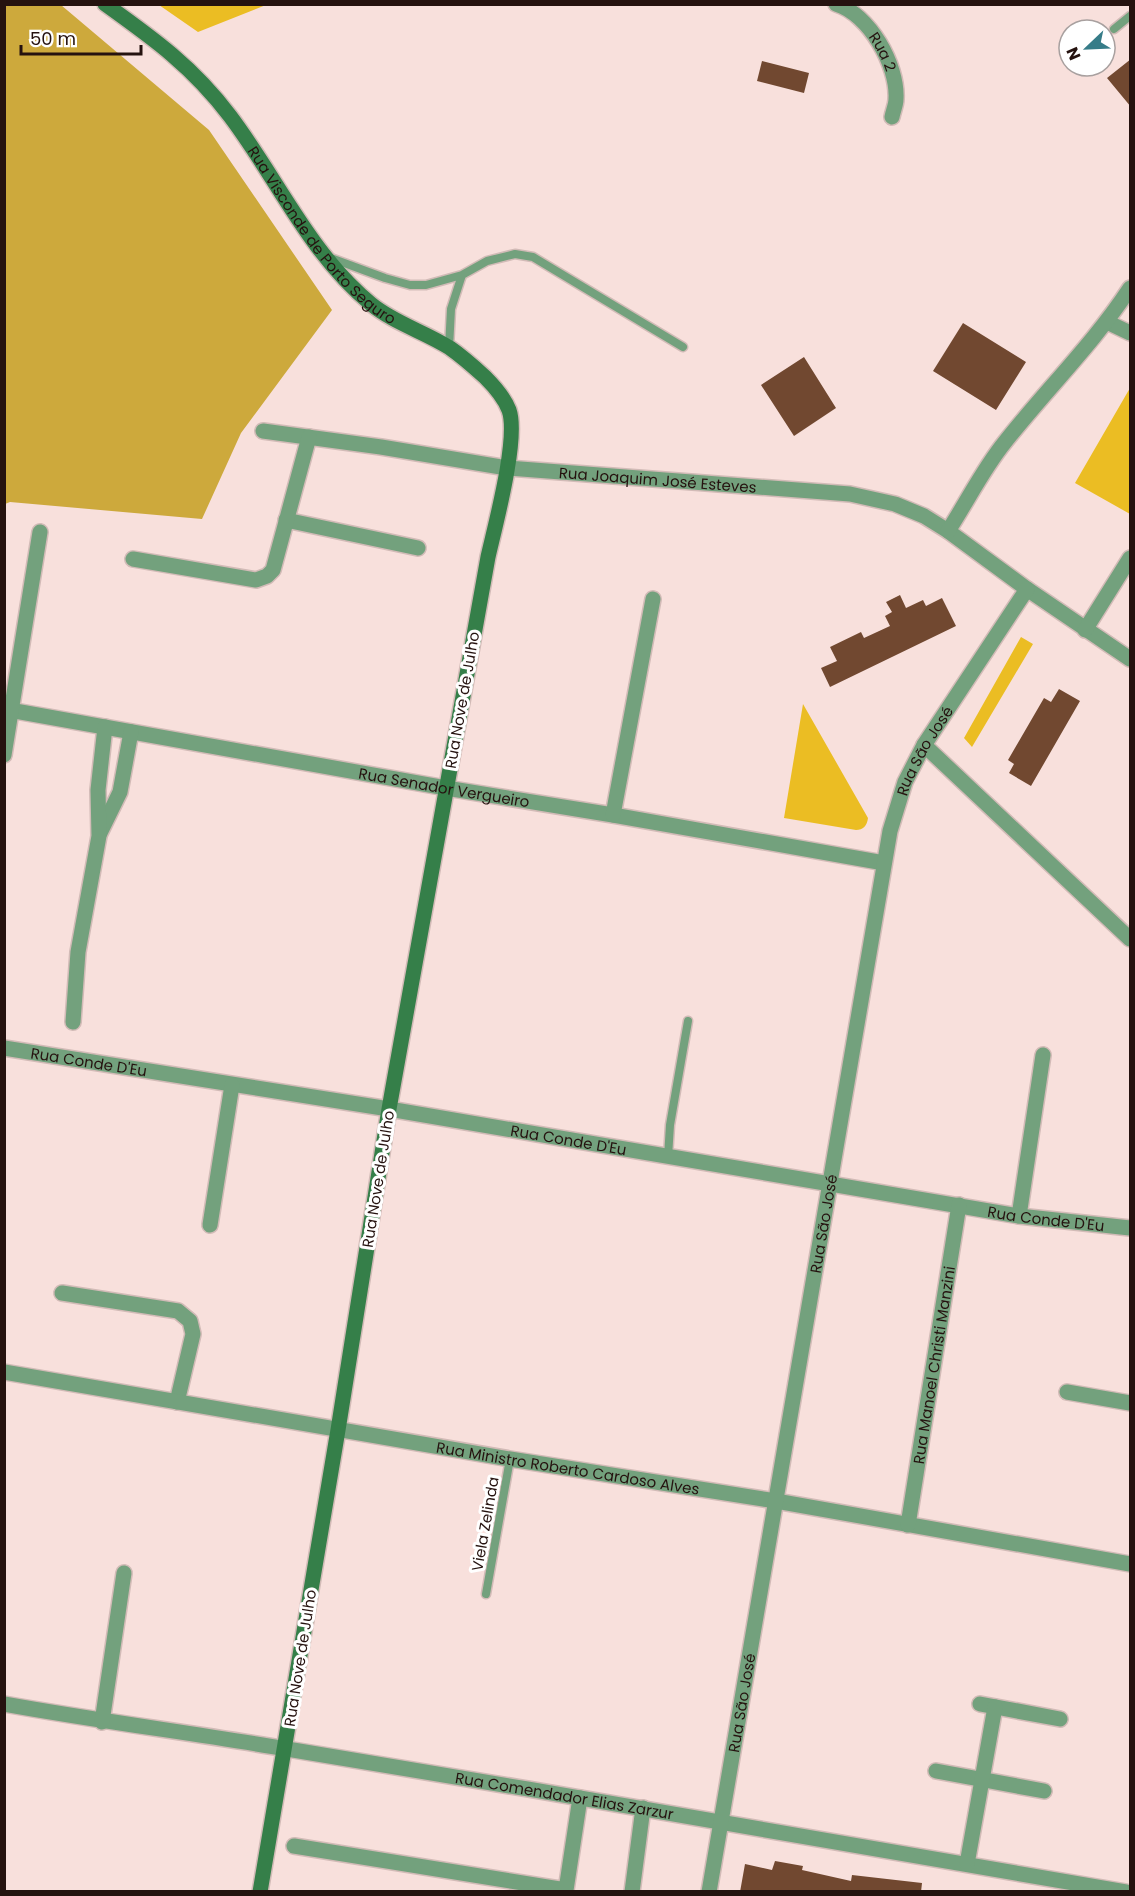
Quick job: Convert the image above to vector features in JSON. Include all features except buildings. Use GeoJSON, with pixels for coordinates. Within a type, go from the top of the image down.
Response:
{"type":"FeatureCollection","features":[{"type":"Feature","properties":{"kind":"street","name":"Rua Visconde de Porto Seguro"},"geometry":{"type":"LineString","coordinates":[[105,4],[166,48],[199,77],[230,116],[322,255],[349,284],[373,306],[449,348],[472,364],[495,387],[510,411],[512,425],[507,468]]}},
{"type":"Feature","properties":{"kind":"street","name":"Rua 2"},"geometry":{"type":"LineString","coordinates":[[836,4],[845,7],[865,22],[891,63],[896,99],[892,117]]}},
{"type":"Feature","properties":{"kind":"street"},"geometry":{"type":"LineString","coordinates":[[948,531],[1003,444],[1128,295]]}},
{"type":"Feature","properties":{"kind":"street"},"geometry":{"type":"LineString","coordinates":[[1107,322],[1131,333]]}},
{"type":"Feature","properties":{"kind":"street","name":"Rua Joaquim José Esteves"},"geometry":{"type":"LineString","coordinates":[[263,431],[507,468],[850,494],[895,504],[924,516],[948,531],[1026,589],[1131,659]]}},
{"type":"Feature","properties":{"kind":"street"},"geometry":{"type":"LineString","coordinates":[[133,559],[256,580],[262,579],[273,570],[309,437]]}},
{"type":"Feature","properties":{"kind":"street","name":"Rua Nove de Julho"},"geometry":{"type":"LineString","coordinates":[[260,1892],[338,1430],[389,1109],[488,557],[507,468]]}},
{"type":"Feature","properties":{"kind":"street"},"geometry":{"type":"LineString","coordinates":[[286,520],[418,549]]}},
{"type":"Feature","properties":{"kind":"street"},"geometry":{"type":"LineString","coordinates":[[4,755],[9,709],[40,532]]}},
{"type":"Feature","properties":{"kind":"street"},"geometry":{"type":"LineString","coordinates":[[1085,630],[1131,558]]}},
{"type":"Feature","properties":{"kind":"street","name":"Rua São José"},"geometry":{"type":"LineString","coordinates":[[709,1892],[890,831],[905,782],[924,745],[1026,589]]}},
{"type":"Feature","properties":{"kind":"street"},"geometry":{"type":"LineString","coordinates":[[613,814],[653,599]]}},
{"type":"Feature","properties":{"kind":"street","name":"Rua Senador Vergueiro"},"geometry":{"type":"LineString","coordinates":[[9,709],[446,788],[613,814],[884,863]]}},
{"type":"Feature","properties":{"kind":"street"},"geometry":{"type":"LineString","coordinates":[[73,1022],[78,952],[99,836],[98,790],[105,727]]}},
{"type":"Feature","properties":{"kind":"street"},"geometry":{"type":"LineString","coordinates":[[99,836],[120,792],[131,732]]}},
{"type":"Feature","properties":{"kind":"street"},"geometry":{"type":"LineString","coordinates":[[924,745],[1131,939]]}},
{"type":"Feature","properties":{"kind":"street","name":"Rua Conde D'Eu"},"geometry":{"type":"LineString","coordinates":[[4,1048],[389,1109],[1019,1216],[1131,1228]]}},
{"type":"Feature","properties":{"kind":"street"},"geometry":{"type":"LineString","coordinates":[[1019,1216],[1043,1055]]}},
{"type":"Feature","properties":{"kind":"street"},"geometry":{"type":"LineString","coordinates":[[210,1225],[232,1085]]}},
{"type":"Feature","properties":{"kind":"street","name":"Rua Manoel Christi Manzini"},"geometry":{"type":"LineString","coordinates":[[908,1525],[959,1205]]}},
{"type":"Feature","properties":{"kind":"street"},"geometry":{"type":"LineString","coordinates":[[62,1293],[178,1311],[190,1321],[192,1334],[177,1402]]}},
{"type":"Feature","properties":{"kind":"street","name":"Rua Ministro Roberto Cardoso Alves"},"geometry":{"type":"LineString","coordinates":[[4,1372],[510,1459],[776,1501],[1131,1564]]}},
{"type":"Feature","properties":{"kind":"street"},"geometry":{"type":"LineString","coordinates":[[1067,1392],[1131,1403]]}},
{"type":"Feature","properties":{"kind":"street"},"geometry":{"type":"LineString","coordinates":[[102,1722],[124,1573]]}},
{"type":"Feature","properties":{"kind":"street","name":"Rua Comendador Elias Zarzur"},"geometry":{"type":"LineString","coordinates":[[4,1704],[102,1722],[285,1749],[721,1821],[1126,1892]]}},
{"type":"Feature","properties":{"kind":"street"},"geometry":{"type":"LineString","coordinates":[[967,1864],[982,1779],[988,1706],[1060,1719]]}},
{"type":"Feature","properties":{"kind":"street"},"geometry":{"type":"LineString","coordinates":[[936,1771],[1044,1791]]}},
{"type":"Feature","properties":{"kind":"street"},"geometry":{"type":"LineString","coordinates":[[294,1846],[567,1890],[580,1798]]}},
{"type":"Feature","properties":{"kind":"street"},"geometry":{"type":"LineString","coordinates":[[632,1892],[643,1808]]}},
{"type":"Feature","properties":{"kind":"lane"},"geometry":{"type":"LineString","coordinates":[[1117,27],[1131,16]]}},
{"type":"Feature","properties":{"kind":"lane"},"geometry":{"type":"LineString","coordinates":[[322,255],[410,285],[426,285],[462,275],[487,261],[515,254],[533,257],[683,347]]}},
{"type":"Feature","properties":{"kind":"lane"},"geometry":{"type":"LineString","coordinates":[[449,348],[451,309],[462,275]]}},
{"type":"Feature","properties":{"kind":"lane"},"geometry":{"type":"LineString","coordinates":[[668,1157],[670,1125],[688,1021]]}},
{"type":"Feature","properties":{"kind":"lane","name":"Viela Zelinda"},"geometry":{"type":"LineString","coordinates":[[486,1594],[510,1459]]}},
{"type":"Feature","properties":{"kind":"shaded area"},"geometry":{"type":"Polygon","coordinates":[[[5,4],[61,5],[209,130],[332,310],[241,433],[202,519],[10,502],[5,504],[5,4]]]}},
{"type":"Feature","properties":{"kind":"shaded area"},"geometry":{"type":"Polygon","coordinates":[[[159,5],[266,5],[198,32],[159,5]]]}},
{"type":"Feature","properties":{"kind":"shaded area"},"geometry":{"type":"Polygon","coordinates":[[[1130,388],[1130,514],[1075,483],[1130,388]]]}},
{"type":"Feature","properties":{"kind":"shaded area"},"geometry":{"type":"Polygon","coordinates":[[[1021,637],[1033,644],[972,747],[964,738],[1021,637]]]}},
{"type":"Feature","properties":{"kind":"shaded area"},"geometry":{"type":"Polygon","coordinates":[[[803,704],[868,818],[866,825],[861,829],[784,818],[803,704]]]}}]}
